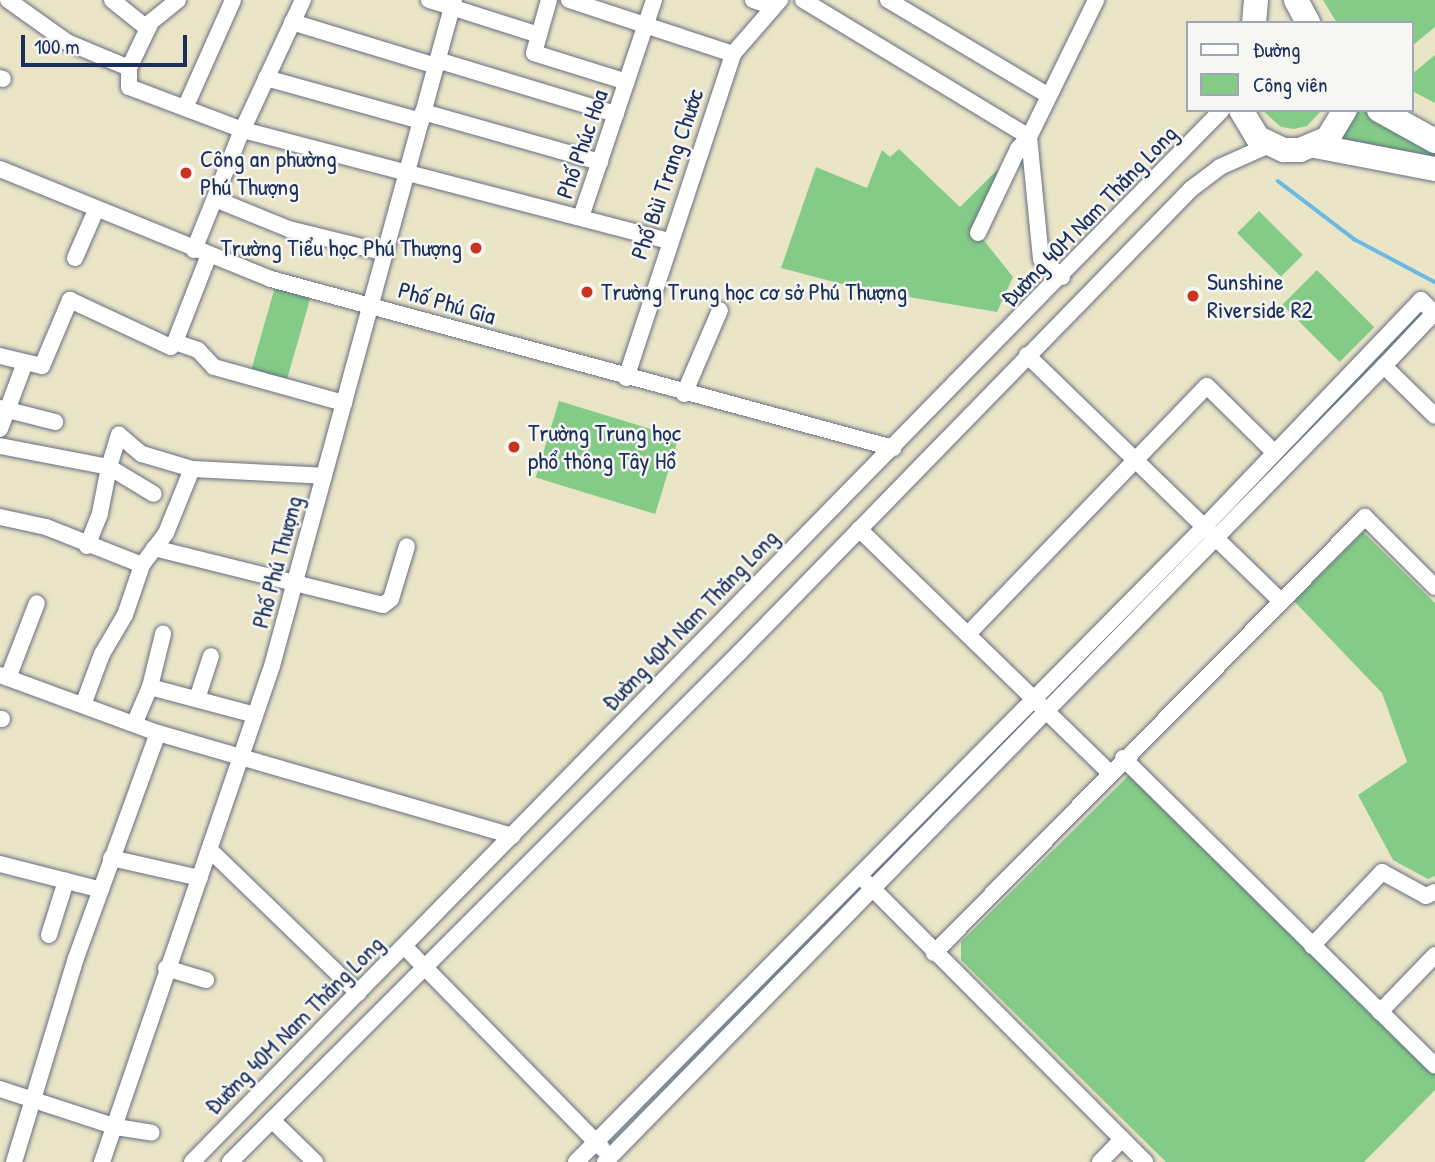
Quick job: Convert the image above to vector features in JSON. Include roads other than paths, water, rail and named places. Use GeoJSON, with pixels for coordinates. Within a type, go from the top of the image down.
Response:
{"type":"FeatureCollection","features":[{"type":"Feature","properties":{"kind":"highway"},"geometry":{"type":"LineString","coordinates":[[1254,21],[1256,0]]}},
{"type":"Feature","properties":{"kind":"highway"},"geometry":{"type":"LineString","coordinates":[[1296,0],[1307,21]]}},
{"type":"Feature","properties":{"kind":"highway"},"geometry":{"type":"LineString","coordinates":[[1242,112],[1248,128],[1269,145],[1284,150],[1315,146],[1435,169]]}},
{"type":"Feature","properties":{"kind":"highway"},"geometry":{"type":"LineString","coordinates":[[1315,146],[1338,126],[1344,112]]}},
{"type":"Feature","properties":{"kind":"highway"},"geometry":{"type":"LineString","coordinates":[[1383,112],[1435,141]]}},
{"type":"Feature","properties":{"kind":"street"},"geometry":{"type":"LineString","coordinates":[[0,5],[7,0],[67,42],[129,68]]}},
{"type":"Feature","properties":{"kind":"street"},"geometry":{"type":"LineString","coordinates":[[112,0],[148,29]]}},
{"type":"Feature","properties":{"kind":"street"},"geometry":{"type":"LineString","coordinates":[[178,0],[148,29],[129,68],[129,87],[243,130],[581,217]]}},
{"type":"Feature","properties":{"kind":"street"},"geometry":{"type":"LineString","coordinates":[[185,108],[233,0]]}},
{"type":"Feature","properties":{"kind":"street"},"geometry":{"type":"LineString","coordinates":[[0,356],[24,365],[42,366],[70,300],[172,347],[202,253],[215,199],[243,130],[303,0]]}},
{"type":"Feature","properties":{"kind":"street"},"geometry":{"type":"LineString","coordinates":[[429,0],[453,3],[539,35]]}},
{"type":"Feature","properties":{"kind":"street"},"geometry":{"type":"LineString","coordinates":[[549,0],[534,53],[627,82]]}},
{"type":"Feature","properties":{"kind":"street"},"geometry":{"type":"LineString","coordinates":[[569,0],[733,54]]}},
{"type":"Feature","properties":{"kind":"street","name":"Phố Phúc Hoa"},"geometry":{"type":"LineString","coordinates":[[654,0],[581,217],[668,241]]}},
{"type":"Feature","properties":{"kind":"street"},"geometry":{"type":"LineString","coordinates":[[753,0],[777,4]]}},
{"type":"Feature","properties":{"kind":"street"},"geometry":{"type":"LineString","coordinates":[[803,0],[1029,136]]}},
{"type":"Feature","properties":{"kind":"street"},"geometry":{"type":"LineString","coordinates":[[888,0],[1049,96]]}},
{"type":"Feature","properties":{"kind":"street"},"geometry":{"type":"LineString","coordinates":[[978,233],[1018,149],[1029,136],[1096,0]]}},
{"type":"Feature","properties":{"kind":"street","name":"Phố Phú Thượng"},"geometry":{"type":"LineString","coordinates":[[103,1162],[166,968],[210,850],[296,584],[453,3]]}},
{"type":"Feature","properties":{"kind":"street","name":"Phố Bùi Trang Chước"},"geometry":{"type":"LineString","coordinates":[[626,378],[668,241],[733,54],[777,4]]}},
{"type":"Feature","properties":{"kind":"street"},"geometry":{"type":"LineString","coordinates":[[292,22],[616,114]]}},
{"type":"Feature","properties":{"kind":"street"},"geometry":{"type":"LineString","coordinates":[[266,78],[600,162]]}},
{"type":"Feature","properties":{"kind":"street","name":"Đường 40M Nam Thăng Long"},"geometry":{"type":"LineString","coordinates":[[192,1162],[1220,112]]}},
{"type":"Feature","properties":{"kind":"street"},"geometry":{"type":"LineString","coordinates":[[1029,136],[1041,259],[1062,276]]}},
{"type":"Feature","properties":{"kind":"street"},"geometry":{"type":"LineString","coordinates":[[230,1162],[859,529],[1191,189],[1220,167],[1269,145]]}},
{"type":"Feature","properties":{"kind":"street","name":"Phố Phú Gia"},"geometry":{"type":"LineString","coordinates":[[0,169],[271,279],[893,449]]}},
{"type":"Feature","properties":{"kind":"street"},"geometry":{"type":"LineString","coordinates":[[215,199],[289,229],[386,253]]}},
{"type":"Feature","properties":{"kind":"street"},"geometry":{"type":"LineString","coordinates":[[75,258],[96,210]]}},
{"type":"Feature","properties":{"kind":"street"},"geometry":{"type":"LineString","coordinates":[[404,946],[596,1142],[610,1160],[1217,540],[1434,313],[1421,300],[1204,527],[860,877],[596,1142],[576,1162]]}},
{"type":"Feature","properties":{"kind":"street"},"geometry":{"type":"LineString","coordinates":[[684,394],[720,310]]}},
{"type":"Feature","properties":{"kind":"street"},"geometry":{"type":"LineString","coordinates":[[175,342],[198,350],[214,368],[344,403]]}},
{"type":"Feature","properties":{"kind":"street"},"geometry":{"type":"LineString","coordinates":[[1027,355],[1280,601]]}},
{"type":"Feature","properties":{"kind":"street"},"geometry":{"type":"LineString","coordinates":[[0,429],[4,409],[24,365]]}},
{"type":"Feature","properties":{"kind":"street"},"geometry":{"type":"LineString","coordinates":[[1384,366],[1435,416]]}},
{"type":"Feature","properties":{"kind":"street"},"geometry":{"type":"LineString","coordinates":[[968,634],[1207,386],[1274,452]]}},
{"type":"Feature","properties":{"kind":"street"},"geometry":{"type":"LineString","coordinates":[[950,390],[972,411]]}},
{"type":"Feature","properties":{"kind":"street"},"geometry":{"type":"LineString","coordinates":[[4,409],[55,422]]}},
{"type":"Feature","properties":{"kind":"street"},"geometry":{"type":"LineString","coordinates":[[87,546],[100,513],[109,467],[119,435],[142,454],[192,469],[324,476]]}},
{"type":"Feature","properties":{"kind":"street"},"geometry":{"type":"LineString","coordinates":[[0,446],[109,467],[155,494]]}},
{"type":"Feature","properties":{"kind":"street"},"geometry":{"type":"LineString","coordinates":[[83,705],[102,654],[125,615],[142,565],[166,533],[192,469]]}},
{"type":"Feature","properties":{"kind":"street"},"geometry":{"type":"LineString","coordinates":[[0,517],[46,527],[87,546],[142,565]]}},
{"type":"Feature","properties":{"kind":"street"},"geometry":{"type":"LineString","coordinates":[[934,953],[1109,772],[1365,517],[1435,587]]}},
{"type":"Feature","properties":{"kind":"street"},"geometry":{"type":"LineString","coordinates":[[859,529],[1036,698],[1109,772]]}},
{"type":"Feature","properties":{"kind":"street"},"geometry":{"type":"LineString","coordinates":[[155,548],[388,604],[407,546]]}},
{"type":"Feature","properties":{"kind":"street"},"geometry":{"type":"LineString","coordinates":[[37,603],[4,676],[135,722],[158,733],[512,836]]}},
{"type":"Feature","properties":{"kind":"street"},"geometry":{"type":"LineString","coordinates":[[135,722],[150,687],[163,634]]}},
{"type":"Feature","properties":{"kind":"street"},"geometry":{"type":"LineString","coordinates":[[197,699],[211,656]]}},
{"type":"Feature","properties":{"kind":"street"},"geometry":{"type":"LineString","coordinates":[[150,687],[255,715]]}},
{"type":"Feature","properties":{"kind":"street"},"geometry":{"type":"LineString","coordinates":[[14,1162],[32,1098],[111,858],[158,733]]}},
{"type":"Feature","properties":{"kind":"street"},"geometry":{"type":"LineString","coordinates":[[1123,758],[1435,1066]]}},
{"type":"Feature","properties":{"kind":"street"},"geometry":{"type":"LineString","coordinates":[[210,850],[358,993]]}},
{"type":"Feature","properties":{"kind":"street"},"geometry":{"type":"LineString","coordinates":[[111,858],[200,878]]}},
{"type":"Feature","properties":{"kind":"street"},"geometry":{"type":"LineString","coordinates":[[0,864],[101,890]]}},
{"type":"Feature","properties":{"kind":"street"},"geometry":{"type":"LineString","coordinates":[[1312,946],[1382,872],[1426,896],[1435,892]]}},
{"type":"Feature","properties":{"kind":"street"},"geometry":{"type":"LineString","coordinates":[[860,877],[1145,1162]]}},
{"type":"Feature","properties":{"kind":"street"},"geometry":{"type":"LineString","coordinates":[[49,934],[66,881]]}},
{"type":"Feature","properties":{"kind":"street"},"geometry":{"type":"LineString","coordinates":[[1380,1012],[1435,956]]}},
{"type":"Feature","properties":{"kind":"street"},"geometry":{"type":"LineString","coordinates":[[166,968],[205,980]]}},
{"type":"Feature","properties":{"kind":"street"},"geometry":{"type":"LineString","coordinates":[[0,1088],[116,1127],[152,1133]]}},
{"type":"Feature","properties":{"kind":"street"},"geometry":{"type":"LineString","coordinates":[[272,1120],[315,1162]]}},
{"type":"Feature","properties":{"kind":"street"},"geometry":{"type":"LineString","coordinates":[[1100,1162],[1122,1139]]}},
{"type":"Feature","properties":{"kind":"waterway"},"geometry":{"type":"LineString","coordinates":[[1278,181],[1354,239],[1435,282]]}},
{"type":"Feature","properties":{"kind":"place","name":"Công an phường Phú Thượng"},"geometry":{"type":"Point","coordinates":[186,173]}},
{"type":"Feature","properties":{"kind":"place","name":"Trường Tiểu học Phú Thượng"},"geometry":{"type":"Point","coordinates":[476,248]}},
{"type":"Feature","properties":{"kind":"place","name":"Trường Trung học cơ sở Phú Thượng"},"geometry":{"type":"Point","coordinates":[587,292]}},
{"type":"Feature","properties":{"kind":"place","name":"Sunshine Riverside R2"},"geometry":{"type":"Point","coordinates":[1193,296]}},
{"type":"Feature","properties":{"kind":"place","name":"Trường Trung học phổ thông Tây Hồ"},"geometry":{"type":"Point","coordinates":[514,447]}}]}
